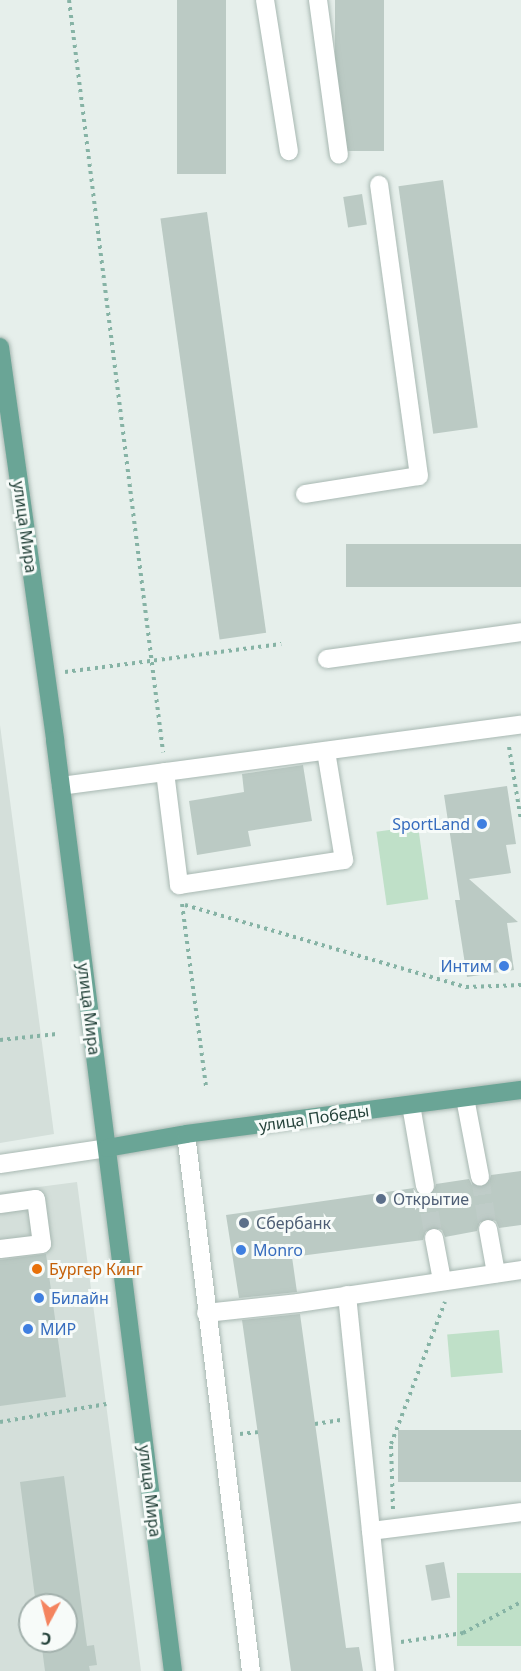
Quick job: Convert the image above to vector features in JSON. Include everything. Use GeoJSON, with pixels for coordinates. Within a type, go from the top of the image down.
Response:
{"type":"FeatureCollection","features":[{"type":"Feature","properties":{"kind":"main road","name":"улица Мира"},"geometry":{"type":"LineString","coordinates":[[0,347],[61,786],[172,1671]]}},
{"type":"Feature","properties":{"kind":"main road","name":"улица Победы"},"geometry":{"type":"LineString","coordinates":[[107,1148],[186,1134],[521,1090]]}},
{"type":"Feature","properties":{"kind":"lane"},"geometry":{"type":"LineString","coordinates":[[266,0],[289,151]]}},
{"type":"Feature","properties":{"kind":"lane"},"geometry":{"type":"LineString","coordinates":[[318,0],[339,154]]}},
{"type":"Feature","properties":{"kind":"lane"},"geometry":{"type":"LineString","coordinates":[[306,494],[419,476],[380,185]]}},
{"type":"Feature","properties":{"kind":"lane"},"geometry":{"type":"LineString","coordinates":[[327,659],[521,632]]}},
{"type":"Feature","properties":{"kind":"lane"},"geometry":{"type":"LineString","coordinates":[[61,786],[514,726]]}},
{"type":"Feature","properties":{"kind":"lane"},"geometry":{"type":"LineString","coordinates":[[165,772],[179,885],[344,860],[326,751]]}},
{"type":"Feature","properties":{"kind":"lane"},"geometry":{"type":"LineString","coordinates":[[465,1098],[480,1177]]}},
{"type":"Feature","properties":{"kind":"lane"},"geometry":{"type":"LineString","coordinates":[[411,1105],[425,1186]]}},
{"type":"Feature","properties":{"kind":"lane"},"geometry":{"type":"LineString","coordinates":[[186,1134],[250,1671]]}},
{"type":"Feature","properties":{"kind":"lane"},"geometry":{"type":"LineString","coordinates":[[0,1164],[107,1148]]}},
{"type":"Feature","properties":{"kind":"lane"},"geometry":{"type":"LineString","coordinates":[[0,1204],[36,1199],[42,1244],[0,1249]]}},
{"type":"Feature","properties":{"kind":"lane"},"geometry":{"type":"LineString","coordinates":[[488,1229],[496,1273]]}},
{"type":"Feature","properties":{"kind":"lane"},"geometry":{"type":"LineString","coordinates":[[434,1239],[448,1280]]}},
{"type":"Feature","properties":{"kind":"lane"},"geometry":{"type":"LineString","coordinates":[[206,1313],[521,1270]]}},
{"type":"Feature","properties":{"kind":"lane"},"geometry":{"type":"LineString","coordinates":[[347,1295],[385,1671]]}},
{"type":"Feature","properties":{"kind":"lane"},"geometry":{"type":"LineString","coordinates":[[371,1531],[521,1512]]}},
{"type":"Feature","properties":{"kind":"path"},"geometry":{"type":"LineString","coordinates":[[69,0],[165,772]]}},
{"type":"Feature","properties":{"kind":"path"},"geometry":{"type":"LineString","coordinates":[[46,674],[281,644]]}},
{"type":"Feature","properties":{"kind":"path"},"geometry":{"type":"LineString","coordinates":[[514,726],[521,820]]}},
{"type":"Feature","properties":{"kind":"path"},"geometry":{"type":"LineString","coordinates":[[179,885],[206,1087]]}},
{"type":"Feature","properties":{"kind":"path"},"geometry":{"type":"LineString","coordinates":[[182,904],[466,987],[521,985]]}},
{"type":"Feature","properties":{"kind":"path"},"geometry":{"type":"LineString","coordinates":[[0,1040],[57,1034]]}},
{"type":"Feature","properties":{"kind":"path"},"geometry":{"type":"LineString","coordinates":[[393,1528],[392,1444],[448,1280]]}},
{"type":"Feature","properties":{"kind":"path"},"geometry":{"type":"LineString","coordinates":[[0,1422],[106,1404]]}},
{"type":"Feature","properties":{"kind":"path"},"geometry":{"type":"LineString","coordinates":[[383,1645],[463,1632],[521,1602]]}},
{"type":"Feature","properties":{"kind":"shaded area"},"geometry":{"type":"Polygon","coordinates":[[[0,725],[54,1134],[0,1143],[0,725]]]}},
{"type":"Feature","properties":{"kind":"shaded area"},"geometry":{"type":"Polygon","coordinates":[[[77,1182],[141,1671],[0,1671],[0,1192],[77,1182]]]}},
{"type":"Feature","properties":{"kind":"green space"},"geometry":{"type":"Polygon","coordinates":[[[418,826],[428,899],[387,905],[376,832],[418,826]]]}},
{"type":"Feature","properties":{"kind":"green space"},"geometry":{"type":"Polygon","coordinates":[[[499,1330],[503,1373],[451,1377],[447,1335],[499,1330]]]}},
{"type":"Feature","properties":{"kind":"green space"},"geometry":{"type":"Polygon","coordinates":[[[457,1573],[521,1573],[521,1646],[457,1646],[457,1573]]]}},
{"type":"Feature","properties":{"kind":"building"},"geometry":{"type":"Polygon","coordinates":[[[177,0],[226,0],[226,174],[177,174],[177,0]]]}},
{"type":"Feature","properties":{"kind":"building"},"geometry":{"type":"Polygon","coordinates":[[[335,0],[384,0],[384,151],[335,151],[335,0]]]}},
{"type":"Feature","properties":{"kind":"building"},"geometry":{"type":"Polygon","coordinates":[[[443,180],[478,428],[433,434],[398,186],[443,180]]]}},
{"type":"Feature","properties":{"kind":"building"},"geometry":{"type":"Polygon","coordinates":[[[362,194],[367,225],[348,228],[343,197],[362,194]]]}},
{"type":"Feature","properties":{"kind":"building"},"geometry":{"type":"Polygon","coordinates":[[[207,212],[266,633],[220,639],[160,219],[207,212]]]}},
{"type":"Feature","properties":{"kind":"building"},"geometry":{"type":"Polygon","coordinates":[[[346,544],[521,544],[521,587],[346,587],[346,544]]]}},
{"type":"Feature","properties":{"kind":"building"},"geometry":{"type":"Polygon","coordinates":[[[303,765],[312,821],[248,831],[251,846],[197,855],[189,801],[244,792],[242,774],[303,765]]]}},
{"type":"Feature","properties":{"kind":"building"},"geometry":{"type":"Polygon","coordinates":[[[507,786],[516,844],[506,845],[511,873],[469,879],[518,922],[507,923],[514,970],[467,977],[455,900],[460,900],[444,795],[507,786]]]}},
{"type":"Feature","properties":{"kind":"building"},"geometry":{"type":"Polygon","coordinates":[[[521,1171],[521,1225],[499,1228],[496,1221],[487,1218],[480,1221],[477,1231],[445,1237],[442,1230],[432,1227],[426,1230],[423,1240],[292,1257],[297,1292],[239,1298],[226,1215],[414,1188],[417,1194],[426,1197],[433,1194],[436,1184],[469,1179],[472,1185],[482,1188],[488,1185],[491,1175],[521,1171]]]}},
{"type":"Feature","properties":{"kind":"building","name":"МИР"},"geometry":{"type":"Polygon","coordinates":[[[46,1254],[66,1397],[0,1406],[0,1260],[46,1254]]]}},
{"type":"Feature","properties":{"kind":"building"},"geometry":{"type":"Polygon","coordinates":[[[300,1314],[346,1648],[359,1647],[363,1671],[291,1671],[242,1320],[300,1314]]]}},
{"type":"Feature","properties":{"kind":"building"},"geometry":{"type":"Polygon","coordinates":[[[398,1430],[521,1430],[521,1482],[398,1482],[398,1430]]]}},
{"type":"Feature","properties":{"kind":"building"},"geometry":{"type":"Polygon","coordinates":[[[64,1476],[87,1646],[94,1645],[97,1665],[89,1666],[90,1671],[45,1671],[43,1653],[78,1653],[78,1593],[34,1593],[20,1482],[64,1476]]]}},
{"type":"Feature","properties":{"kind":"building"},"geometry":{"type":"Polygon","coordinates":[[[444,1562],[450,1597],[432,1601],[425,1565],[444,1562]]]}},
{"type":"Feature","properties":{"kind":"tunnel"},"geometry":{"type":"LineString","coordinates":[[480,1177],[488,1229]]}},
{"type":"Feature","properties":{"kind":"tunnel"},"geometry":{"type":"LineString","coordinates":[[425,1186],[434,1238]]}},
{"type":"Feature","properties":{"kind":"place","name":"SportLand"},"geometry":{"type":"Point","coordinates":[482,824]}},
{"type":"Feature","properties":{"kind":"place","name":"Интим"},"geometry":{"type":"Point","coordinates":[504,966]}},
{"type":"Feature","properties":{"kind":"place","name":"Открытие"},"geometry":{"type":"Point","coordinates":[381,1199]}},
{"type":"Feature","properties":{"kind":"place","name":"Сбербанк"},"geometry":{"type":"Point","coordinates":[244,1223]}},
{"type":"Feature","properties":{"kind":"place","name":"Monro"},"geometry":{"type":"Point","coordinates":[241,1250]}},
{"type":"Feature","properties":{"kind":"place","name":"Бургер Кинг"},"geometry":{"type":"Point","coordinates":[37,1269]}},
{"type":"Feature","properties":{"kind":"place","name":"Билайн"},"geometry":{"type":"Point","coordinates":[39,1298]}},
{"type":"Feature","properties":{"kind":"place","name":"МИР"},"geometry":{"type":"Point","coordinates":[28,1329]}}]}
